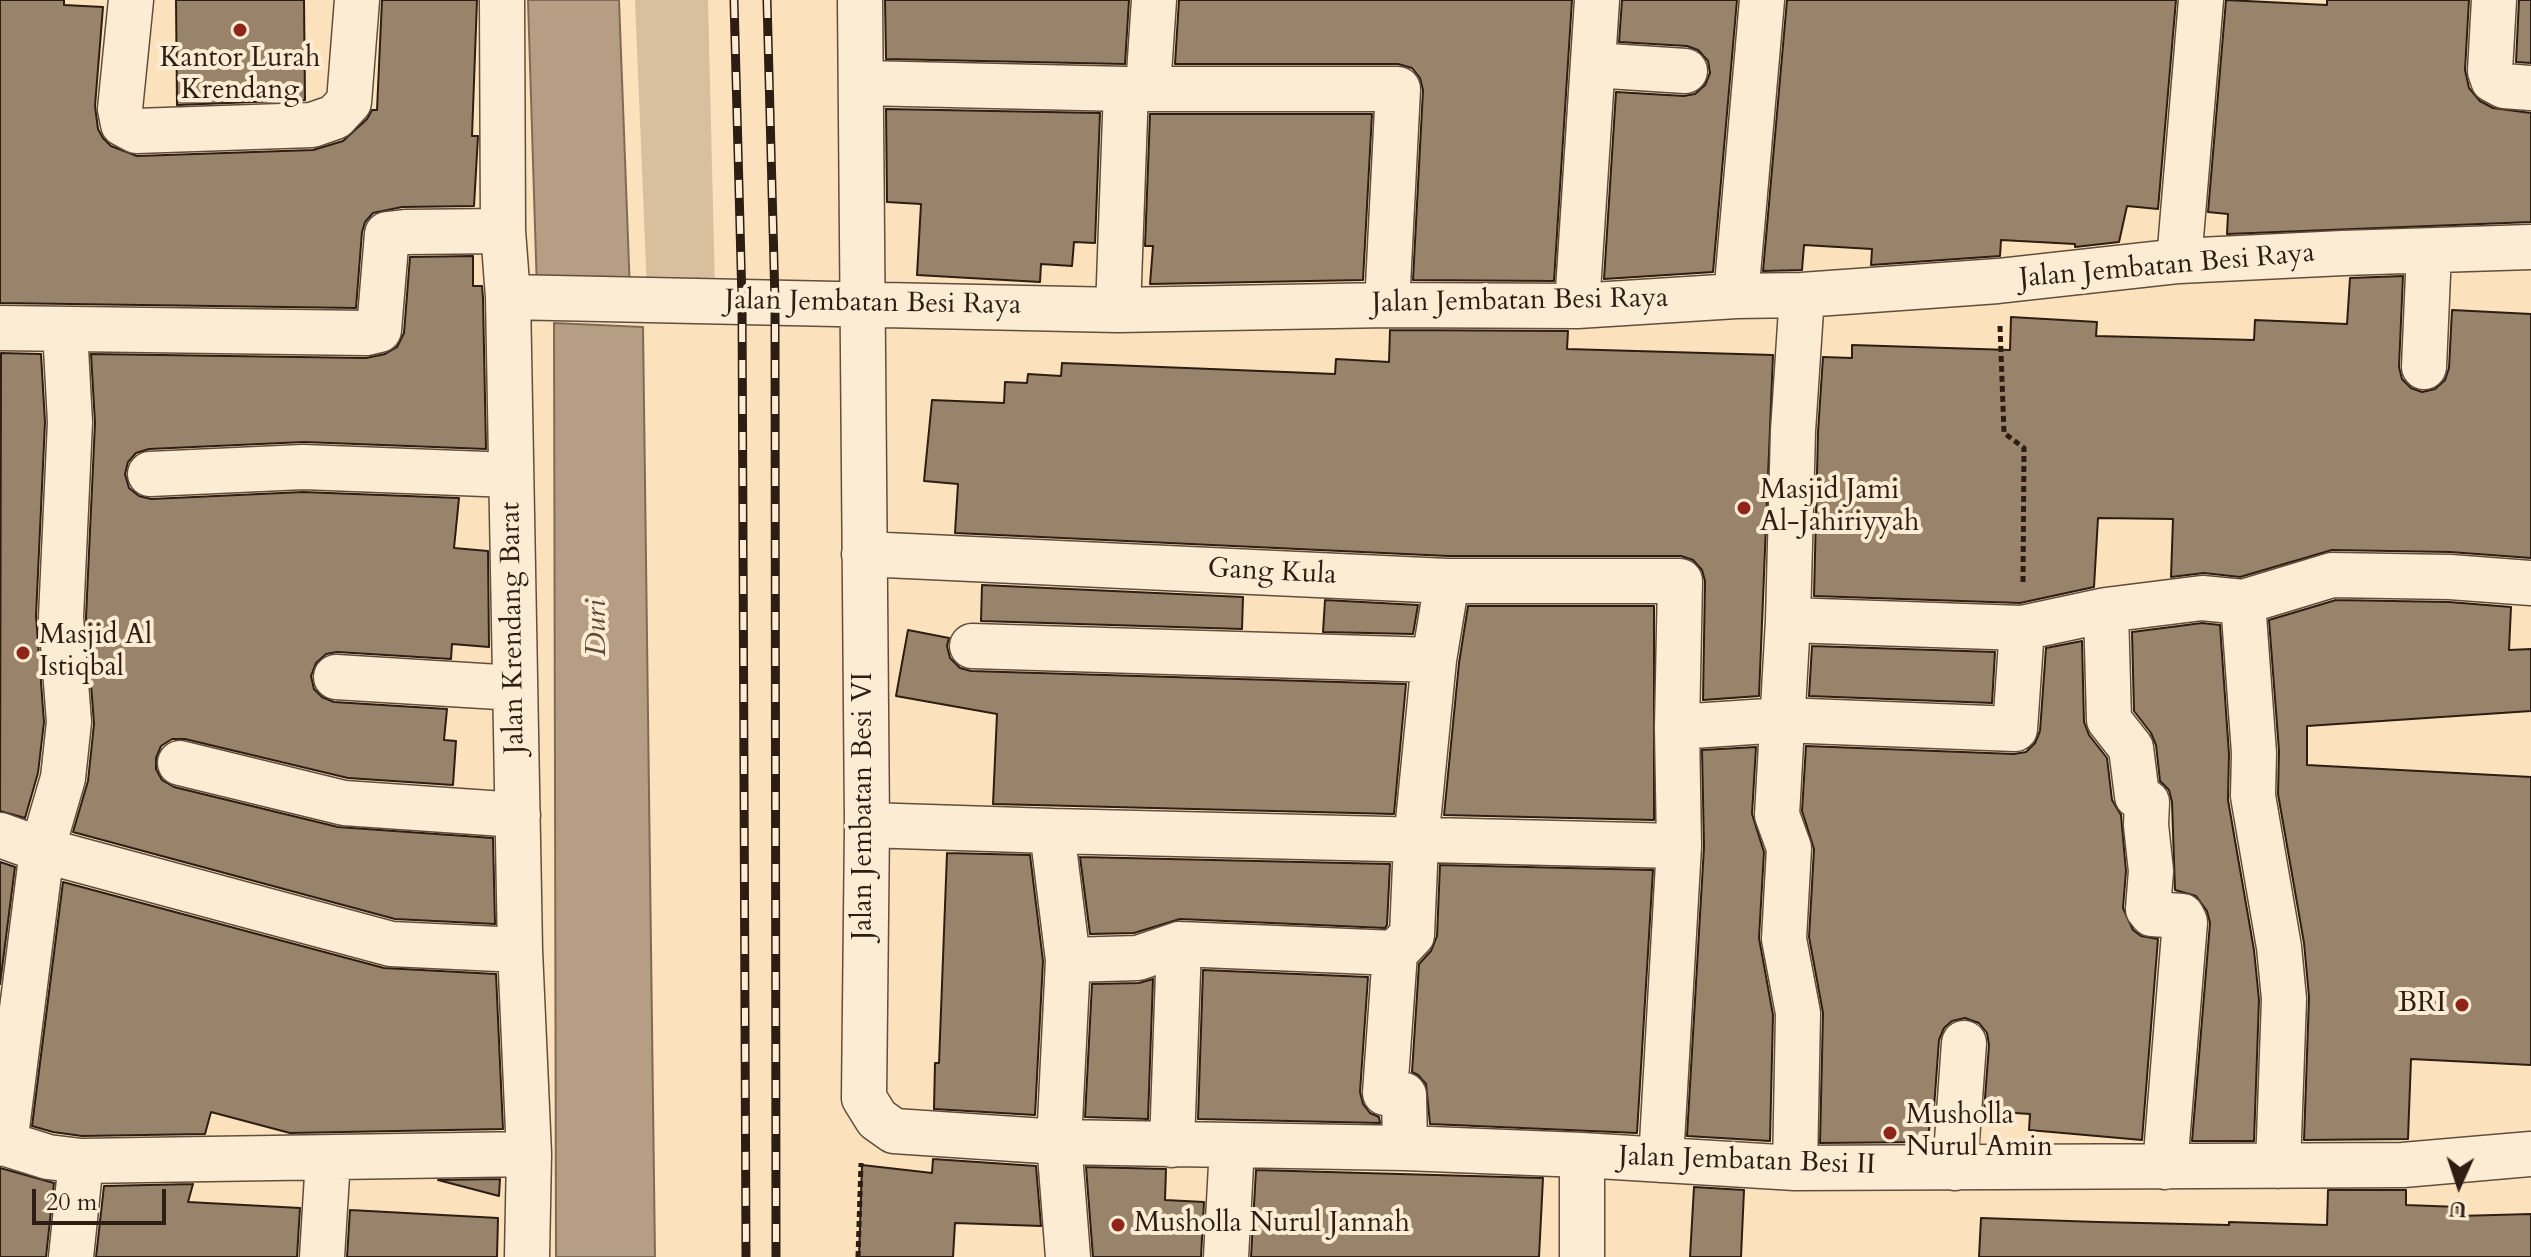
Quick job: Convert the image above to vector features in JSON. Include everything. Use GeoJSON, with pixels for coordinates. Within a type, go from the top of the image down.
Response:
{"type":"FeatureCollection","features":[{"type":"Feature","properties":{"kind":"street"},"geometry":{"type":"LineString","coordinates":[[131,0],[120,109],[123,124],[136,131],[312,125],[335,117],[349,102],[357,0]]}},
{"type":"Feature","properties":{"kind":"street","name":"Jalan Krendang Barat"},"geometry":{"type":"LineString","coordinates":[[502,0],[503,231],[522,297],[511,475],[520,950],[529,1154],[527,1257]]}},
{"type":"Feature","properties":{"kind":"street","name":"Jalan Jembatan Besi VI"},"geometry":{"type":"LineString","coordinates":[[860,0],[867,825],[864,1098]]}},
{"type":"Feature","properties":{"kind":"street"},"geometry":{"type":"LineString","coordinates":[[1118,310],[1137,89],[1154,0]]}},
{"type":"Feature","properties":{"kind":"street"},"geometry":{"type":"LineString","coordinates":[[1577,306],[1597,0]]}},
{"type":"Feature","properties":{"kind":"street"},"geometry":{"type":"LineString","coordinates":[[1736,296],[1762,0]]}},
{"type":"Feature","properties":{"kind":"street"},"geometry":{"type":"LineString","coordinates":[[2179,261],[2201,0]]}},
{"type":"Feature","properties":{"kind":"street"},"geometry":{"type":"LineString","coordinates":[[2494,0],[2490,71],[2493,80],[2504,86],[2531,88]]}},
{"type":"Feature","properties":{"kind":"street"},"geometry":{"type":"LineString","coordinates":[[1593,65],[1685,71]]}},
{"type":"Feature","properties":{"kind":"street"},"geometry":{"type":"LineString","coordinates":[[862,83],[1137,89],[1398,89],[1387,305]]}},
{"type":"Feature","properties":{"kind":"street"},"geometry":{"type":"LineString","coordinates":[[0,328],[366,333],[379,330],[387,234],[503,231]]}},
{"type":"Feature","properties":{"kind":"street","name":"Jalan Jembatan Besi Raya"},"geometry":{"type":"LineString","coordinates":[[522,297],[1118,310],[1387,305],[1577,306],[1998,281],[2179,261],[2531,247]]}},
{"type":"Feature","properties":{"kind":"street"},"geometry":{"type":"LineString","coordinates":[[2424,367],[2429,252]]}},
{"type":"Feature","properties":{"kind":"street"},"geometry":{"type":"LineString","coordinates":[[1795,1168],[1798,1013],[1784,939],[1789,848],[1777,815],[1788,620],[1793,431],[1802,295]]}},
{"type":"Feature","properties":{"kind":"street"},"geometry":{"type":"LineString","coordinates":[[65,330],[70,422],[61,617],[69,722],[63,778],[42,850],[2,1143],[48,1157],[81,1161],[529,1154]]}},
{"type":"Feature","properties":{"kind":"street"},"geometry":{"type":"LineString","coordinates":[[150,474],[303,467],[511,475]]}},
{"type":"Feature","properties":{"kind":"street","name":"Gang Kula"},"geometry":{"type":"LineString","coordinates":[[864,554],[1447,581],[1680,581],[1677,727]]}},
{"type":"Feature","properties":{"kind":"street"},"geometry":{"type":"LineString","coordinates":[[1788,620],[2022,628],[2106,610],[2202,598],[2243,602],[2332,575],[2450,577],[2531,583]]}},
{"type":"Feature","properties":{"kind":"street"},"geometry":{"type":"LineString","coordinates":[[1405,1148],[1404,1095],[1385,1093],[1395,953],[1412,935],[1416,842],[1434,660],[1447,581]]}},
{"type":"Feature","properties":{"kind":"street"},"geometry":{"type":"LineString","coordinates":[[2243,602],[2254,753],[2253,796],[2279,947],[2284,999],[2278,1166]]}},
{"type":"Feature","properties":{"kind":"street"},"geometry":{"type":"LineString","coordinates":[[2106,610],[2109,720],[2131,748],[2137,796],[2147,802],[2151,871],[2148,909],[2152,914],[2182,916],[2185,922],[2165,1167]]}},
{"type":"Feature","properties":{"kind":"street"},"geometry":{"type":"LineString","coordinates":[[1661,1160],[1679,846],[1677,727],[1782,720],[2015,729],[2022,628]]}},
{"type":"Feature","properties":{"kind":"street"},"geometry":{"type":"LineString","coordinates":[[972,646],[1434,660]]}},
{"type":"Feature","properties":{"kind":"street"},"geometry":{"type":"LineString","coordinates":[[336,677],[515,688]]}},
{"type":"Feature","properties":{"kind":"street"},"geometry":{"type":"LineString","coordinates":[[180,763],[344,803],[518,815]]}},
{"type":"Feature","properties":{"kind":"street"},"geometry":{"type":"LineString","coordinates":[[867,825],[1416,842],[1679,846]]}},
{"type":"Feature","properties":{"kind":"street"},"geometry":{"type":"LineString","coordinates":[[1052,831],[1068,960],[1059,1142],[1068,1257]]}},
{"type":"Feature","properties":{"kind":"street"},"geometry":{"type":"LineString","coordinates":[[0,835],[42,850],[391,944],[520,950]]}},
{"type":"Feature","properties":{"kind":"street"},"geometry":{"type":"LineString","coordinates":[[1068,960],[1138,958],[1179,944],[1395,953]]}},
{"type":"Feature","properties":{"kind":"street"},"geometry":{"type":"LineString","coordinates":[[1172,1145],[1179,944]]}},
{"type":"Feature","properties":{"kind":"street"},"geometry":{"type":"LineString","coordinates":[[1955,1168],[1964,1043]]}},
{"type":"Feature","properties":{"kind":"street"},"geometry":{"type":"LineString","coordinates":[[864,1098],[877,1119],[894,1131],[1059,1142]]}},
{"type":"Feature","properties":{"kind":"street","name":"Jalan Jembatan Besi II"},"geometry":{"type":"LineString","coordinates":[[1059,1142],[1405,1148],[1795,1168],[2403,1165],[2531,1154]]}},
{"type":"Feature","properties":{"kind":"street"},"geometry":{"type":"LineString","coordinates":[[1226,1257],[1232,1147]]}},
{"type":"Feature","properties":{"kind":"street"},"geometry":{"type":"LineString","coordinates":[[1582,1155],[1582,1257]]}},
{"type":"Feature","properties":{"kind":"street"},"geometry":{"type":"LineString","coordinates":[[322,1257],[328,1159]]}},
{"type":"Feature","properties":{"kind":"street"},"geometry":{"type":"LineString","coordinates":[[71,1257],[81,1161]]}},
{"type":"Feature","properties":{"kind":"path"},"geometry":{"type":"LineString","coordinates":[[1998,281],[2004,433],[2024,448],[2022,628]]}},
{"type":"Feature","properties":{"kind":"path"},"geometry":{"type":"LineString","coordinates":[[858,1257],[864,1098]]}},
{"type":"Feature","properties":{"kind":"shaded area"},"geometry":{"type":"Polygon","coordinates":[[[635,0],[708,0],[715,291],[647,291],[635,0]]]}},
{"type":"Feature","properties":{"kind":"water"},"geometry":{"type":"Polygon","coordinates":[[[528,0],[619,0],[630,292],[537,291],[528,0]]]}},
{"type":"Feature","properties":{"kind":"water","name":"Duri"},"geometry":{"type":"Polygon","coordinates":[[[554,323],[643,327],[655,1257],[556,1257],[554,323]]]}},
{"type":"Feature","properties":{"kind":"building"},"geometry":{"type":"Polygon","coordinates":[[[0,0],[64,0],[64,5],[103,7],[95,106],[98,129],[111,146],[137,156],[313,150],[343,141],[367,119],[372,110],[377,110],[382,0],[477,0],[472,136],[478,136],[474,206],[402,207],[373,213],[365,222],[362,232],[356,308],[0,303],[0,0]]]}},
{"type":"Feature","properties":{"kind":"building","name":"Kantor Lurah Krendang"},"geometry":{"type":"Polygon","coordinates":[[[176,0],[304,0],[305,100],[177,105],[176,0]]]}},
{"type":"Feature","properties":{"kind":"building"},"geometry":{"type":"Polygon","coordinates":[[[885,0],[1129,0],[1125,64],[886,59],[885,0]]]}},
{"type":"Feature","properties":{"kind":"building"},"geometry":{"type":"Polygon","coordinates":[[[1179,0],[1572,0],[1554,281],[1413,280],[1423,90],[1420,78],[1412,68],[1398,64],[1175,64],[1179,0]]]}},
{"type":"Feature","properties":{"kind":"building"},"geometry":{"type":"Polygon","coordinates":[[[1622,0],[1737,0],[1713,272],[1604,279],[1616,92],[1695,94],[1705,85],[1710,73],[1708,61],[1698,50],[1687,46],[1619,42],[1622,0]]]}},
{"type":"Feature","properties":{"kind":"building"},"geometry":{"type":"Polygon","coordinates":[[[1787,0],[2176,0],[2158,209],[2127,206],[2119,242],[2075,247],[2075,244],[2001,240],[2000,256],[1871,265],[1872,249],[1804,245],[1802,270],[1763,271],[1787,0]]]}},
{"type":"Feature","properties":{"kind":"building"},"geometry":{"type":"Polygon","coordinates":[[[2226,0],[2327,5],[2327,0],[2469,0],[2465,70],[2469,88],[2480,101],[2493,108],[2531,113],[2531,222],[2227,234],[2228,214],[2208,212],[2226,0]]]}},
{"type":"Feature","properties":{"kind":"building"},"geometry":{"type":"Polygon","coordinates":[[[2519,0],[2531,0],[2531,63],[2516,62],[2519,0]]]}},
{"type":"Feature","properties":{"kind":"building"},"geometry":{"type":"Polygon","coordinates":[[[886,109],[1100,113],[1095,243],[1074,242],[1072,266],[1041,264],[1040,282],[917,275],[921,204],[887,202],[886,109]]]}},
{"type":"Feature","properties":{"kind":"building"},"geometry":{"type":"Polygon","coordinates":[[[1150,114],[1372,114],[1363,280],[1150,284],[1153,246],[1145,246],[1150,114]]]}},
{"type":"Feature","properties":{"kind":"building"},"geometry":{"type":"Polygon","coordinates":[[[473,256],[473,286],[482,286],[483,298],[486,449],[304,442],[149,449],[136,453],[128,462],[125,474],[129,488],[139,496],[151,499],[303,492],[459,498],[454,548],[488,551],[489,647],[452,644],[451,659],[337,652],[326,654],[316,663],[311,676],[314,689],[334,702],[447,709],[444,740],[456,741],[453,785],[348,778],[185,739],[172,739],[161,746],[156,769],[162,780],[174,787],[338,827],[493,838],[495,924],[395,919],[73,832],[88,781],[94,724],[86,617],[95,423],[91,354],[366,358],[385,354],[397,347],[404,333],[410,257],[473,256]]]}},
{"type":"Feature","properties":{"kind":"building"},"geometry":{"type":"Polygon","coordinates":[[[2403,276],[2399,367],[2402,379],[2411,388],[2422,392],[2435,389],[2445,380],[2449,368],[2452,310],[2531,314],[2531,558],[2450,552],[2332,550],[2240,577],[2204,573],[2171,577],[2173,519],[2098,518],[2094,587],[2020,603],[1814,596],[1823,357],[1852,358],[1852,345],[2010,350],[2011,317],[2097,322],[2096,336],[2254,340],[2255,320],[2347,324],[2350,278],[2403,276]]]}},
{"type":"Feature","properties":{"kind":"building"},"geometry":{"type":"Polygon","coordinates":[[[1390,330],[1568,331],[1567,349],[1773,355],[1759,696],[1703,700],[1705,581],[1702,570],[1693,560],[1681,556],[1448,556],[955,533],[958,484],[924,481],[932,400],[1004,403],[1005,382],[1027,383],[1028,374],[1061,376],[1062,363],[1335,374],[1336,359],[1389,362],[1390,330]]]}},
{"type":"Feature","properties":{"kind":"building"},"geometry":{"type":"Polygon","coordinates":[[[1,353],[41,354],[45,422],[36,616],[44,722],[38,773],[25,818],[0,811],[1,353]]]}},
{"type":"Feature","properties":{"kind":"building"},"geometry":{"type":"Polygon","coordinates":[[[982,585],[1243,597],[1242,629],[981,621],[982,585]]]}},
{"type":"Feature","properties":{"kind":"building"},"geometry":{"type":"Polygon","coordinates":[[[1325,600],[1418,605],[1413,634],[1323,632],[1325,600]]]}},
{"type":"Feature","properties":{"kind":"building"},"geometry":{"type":"Polygon","coordinates":[[[2336,600],[2449,602],[2511,607],[2509,650],[2531,649],[2531,711],[2307,726],[2307,765],[2531,777],[2531,1065],[2411,1059],[2408,1139],[2304,1140],[2309,997],[2304,943],[2278,794],[2279,751],[2269,620],[2336,600]]]}},
{"type":"Feature","properties":{"kind":"building"},"geometry":{"type":"Polygon","coordinates":[[[1468,606],[1654,606],[1654,820],[1444,815],[1459,663],[1468,606]]]}},
{"type":"Feature","properties":{"kind":"building"},"geometry":{"type":"Polygon","coordinates":[[[2202,623],[2220,625],[2229,754],[2228,800],[2254,950],[2259,1000],[2254,1141],[2192,1141],[2210,923],[2207,911],[2196,896],[2175,890],[2172,802],[2169,790],[2160,781],[2156,745],[2151,733],[2134,711],[2132,632],[2202,623]]]}},
{"type":"Feature","properties":{"kind":"building"},"geometry":{"type":"Polygon","coordinates":[[[908,630],[949,638],[950,658],[960,668],[971,671],[1406,684],[1394,814],[993,804],[997,714],[896,696],[908,630]]]}},
{"type":"Feature","properties":{"kind":"building"},"geometry":{"type":"Polygon","coordinates":[[[2082,641],[2084,722],[2089,735],[2107,758],[2112,800],[2121,815],[2126,871],[2123,908],[2133,930],[2141,936],[2158,939],[2142,1140],[2029,1130],[2030,1114],[1984,1111],[1989,1045],[1987,1033],[1979,1023],[1965,1018],[1952,1021],[1944,1028],[1939,1040],[1928,1142],[1820,1143],[1823,1013],[1809,937],[1814,849],[1802,811],[1806,746],[2026,752],[2035,743],[2040,731],[2046,648],[2082,641]]]}},
{"type":"Feature","properties":{"kind":"building"},"geometry":{"type":"Polygon","coordinates":[[[1812,646],[1995,652],[1992,703],[1809,696],[1812,646]]]}},
{"type":"Feature","properties":{"kind":"building"},"geometry":{"type":"Polygon","coordinates":[[[1756,747],[1752,814],[1764,852],[1759,938],[1773,1015],[1770,1141],[1687,1136],[1704,847],[1702,750],[1756,747]]]}},
{"type":"Feature","properties":{"kind":"building"},"geometry":{"type":"Polygon","coordinates":[[[947,853],[1030,855],[1043,961],[1035,1115],[934,1109],[935,1063],[939,1063],[947,853]]]}},
{"type":"Feature","properties":{"kind":"building"},"geometry":{"type":"Polygon","coordinates":[[[1080,857],[1390,864],[1387,925],[1385,928],[1180,919],[1134,933],[1090,934],[1080,857]]]}},
{"type":"Feature","properties":{"kind":"building"},"geometry":{"type":"Polygon","coordinates":[[[0,862],[15,867],[0,984],[0,862]]]}},
{"type":"Feature","properties":{"kind":"building"},"geometry":{"type":"Polygon","coordinates":[[[1440,865],[1653,870],[1637,1133],[1430,1124],[1426,1084],[1412,1072],[1419,964],[1431,951],[1437,936],[1440,865]]]}},
{"type":"Feature","properties":{"kind":"building"},"geometry":{"type":"Polygon","coordinates":[[[63,882],[384,968],[496,974],[503,1129],[290,1133],[211,1112],[205,1134],[82,1136],[32,1126],[63,882]]]}},
{"type":"Feature","properties":{"kind":"building"},"geometry":{"type":"Polygon","coordinates":[[[1203,970],[1368,977],[1360,1092],[1363,1104],[1370,1113],[1379,1117],[1380,1123],[1198,1119],[1203,970]]]}},
{"type":"Feature","properties":{"kind":"building"},"geometry":{"type":"Polygon","coordinates":[[[1153,979],[1148,1119],[1085,1117],[1092,984],[1139,983],[1153,979]]]}},
{"type":"Feature","properties":{"kind":"building"},"geometry":{"type":"Polygon","coordinates":[[[933,1159],[1036,1166],[1041,1226],[955,1223],[953,1257],[859,1257],[862,1165],[932,1173],[933,1159]]]}},
{"type":"Feature","properties":{"kind":"building"},"geometry":{"type":"Polygon","coordinates":[[[1086,1167],[1166,1169],[1165,1200],[1204,1202],[1201,1257],[1093,1257],[1086,1167]]]}},
{"type":"Feature","properties":{"kind":"building"},"geometry":{"type":"Polygon","coordinates":[[[0,1168],[54,1183],[46,1257],[0,1257],[0,1168]]]}},
{"type":"Feature","properties":{"kind":"building"},"geometry":{"type":"Polygon","coordinates":[[[1256,1170],[1543,1178],[1539,1257],[1251,1257],[1256,1170]]]}},
{"type":"Feature","properties":{"kind":"building"},"geometry":{"type":"Polygon","coordinates":[[[500,1179],[499,1196],[438,1180],[500,1179]]]}},
{"type":"Feature","properties":{"kind":"building"},"geometry":{"type":"Polygon","coordinates":[[[193,1184],[188,1202],[300,1208],[297,1257],[96,1257],[104,1186],[193,1184]]]}},
{"type":"Feature","properties":{"kind":"building"},"geometry":{"type":"Polygon","coordinates":[[[1694,1187],[1744,1190],[1741,1257],[1690,1257],[1694,1187]]]}},
{"type":"Feature","properties":{"kind":"building"},"geometry":{"type":"Polygon","coordinates":[[[2328,1190],[2406,1190],[2406,1205],[2459,1207],[2458,1216],[2531,1214],[2531,1257],[1979,1257],[1981,1218],[2327,1225],[2328,1190]]]}},
{"type":"Feature","properties":{"kind":"building"},"geometry":{"type":"Polygon","coordinates":[[[350,1210],[498,1218],[497,1257],[347,1257],[350,1210]]]}},
{"type":"Feature","properties":{"kind":"railway"},"geometry":{"type":"LineString","coordinates":[[734,0],[742,301],[746,1257]]}},
{"type":"Feature","properties":{"kind":"railway"},"geometry":{"type":"LineString","coordinates":[[767,0],[775,302],[776,1257]]}},
{"type":"Feature","properties":{"kind":"place","name":"Kantor Lurah Krendang"},"geometry":{"type":"Point","coordinates":[240,30]}},
{"type":"Feature","properties":{"kind":"place","name":"Masjid Jami Al-Jahiriyyah"},"geometry":{"type":"Point","coordinates":[1744,508]}},
{"type":"Feature","properties":{"kind":"place","name":"Masjid Al Istiqbal"},"geometry":{"type":"Point","coordinates":[23,653]}},
{"type":"Feature","properties":{"kind":"place","name":"BRI"},"geometry":{"type":"Point","coordinates":[2462,1005]}},
{"type":"Feature","properties":{"kind":"place","name":"Musholla Nurul Amin"},"geometry":{"type":"Point","coordinates":[1890,1133]}},
{"type":"Feature","properties":{"kind":"place","name":"Musholla Nurul Jannah"},"geometry":{"type":"Point","coordinates":[1118,1225]}}]}
